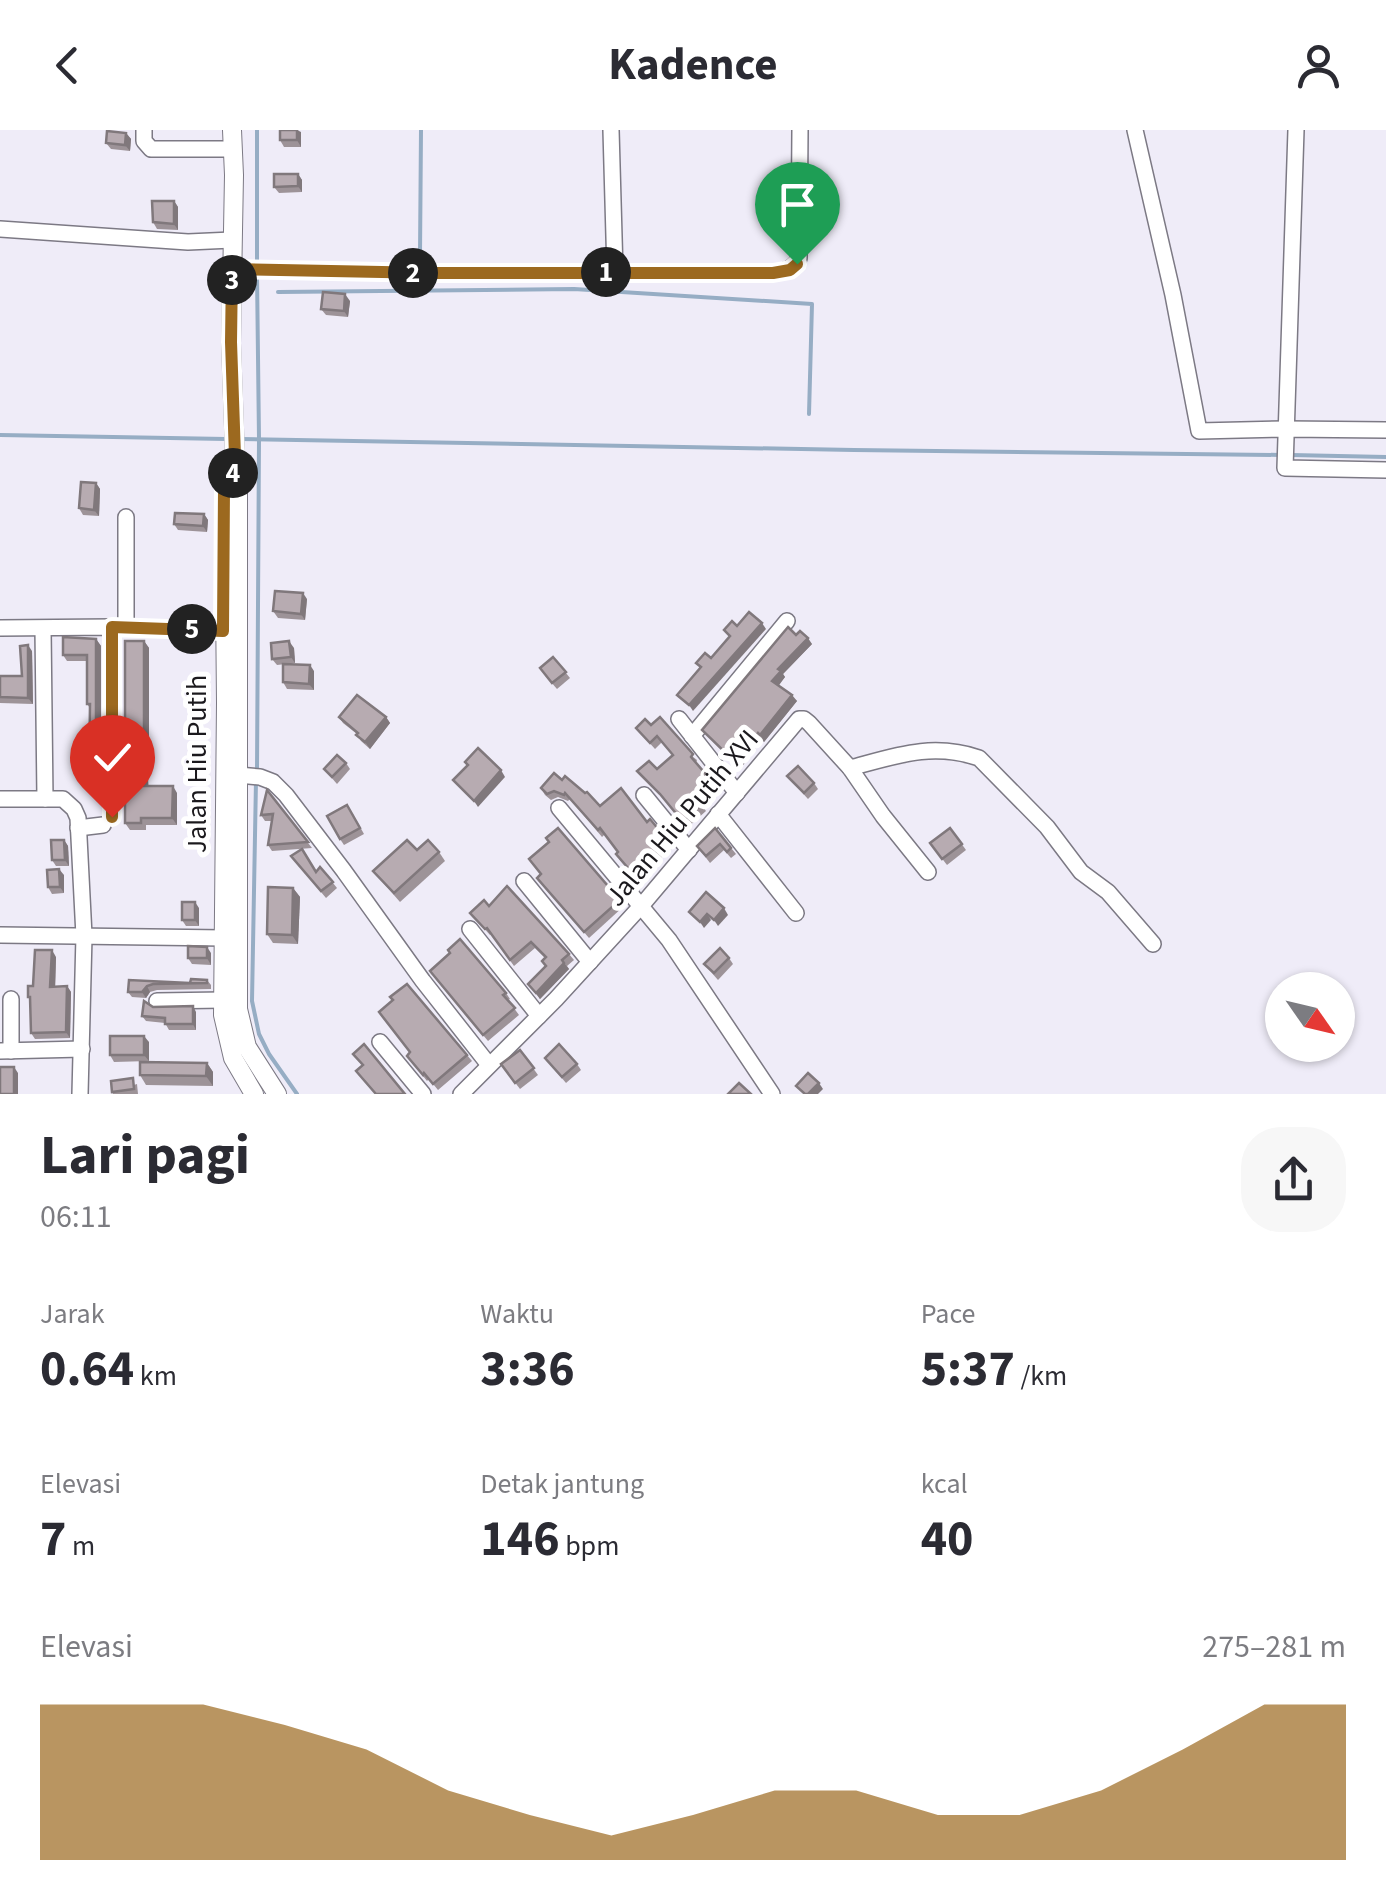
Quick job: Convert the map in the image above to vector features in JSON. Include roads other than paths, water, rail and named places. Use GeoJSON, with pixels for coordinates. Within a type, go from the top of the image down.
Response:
{"type":"FeatureCollection","features":[{"type":"Feature","properties":{"kind":"street"},"geometry":{"type":"LineString","coordinates":[[144,130],[144,142],[150,149],[232,140]]}},
{"type":"Feature","properties":{"kind":"street"},"geometry":{"type":"LineString","coordinates":[[611,130],[615,272]]}},
{"type":"Feature","properties":{"kind":"street"},"geometry":{"type":"LineString","coordinates":[[232,269],[433,273],[790,270],[799,258],[800,130]]}},
{"type":"Feature","properties":{"kind":"street"},"geometry":{"type":"LineString","coordinates":[[1135,130],[1198,431],[1386,430]]}},
{"type":"Feature","properties":{"kind":"street"},"geometry":{"type":"LineString","coordinates":[[1296,130],[1285,468],[1386,470]]}},
{"type":"Feature","properties":{"kind":"street","name":"Jalan Hiu Putih"},"geometry":{"type":"LineString","coordinates":[[232,140],[234,452],[233,477],[224,489],[223,631],[231,862],[223,1000],[233,1058],[254,1094]]}},
{"type":"Feature","properties":{"kind":"street"},"geometry":{"type":"LineString","coordinates":[[0,229],[188,242],[232,240]]}},
{"type":"Feature","properties":{"kind":"street"},"geometry":{"type":"LineString","coordinates":[[233,477],[238,489],[238,775],[231,862],[236,986],[240,1026],[247,1047],[277,1094]]}},
{"type":"Feature","properties":{"kind":"street"},"geometry":{"type":"LineString","coordinates":[[78,828],[108,821],[126,517]]}},
{"type":"Feature","properties":{"kind":"street"},"geometry":{"type":"LineString","coordinates":[[692,736],[787,621]]}},
{"type":"Feature","properties":{"kind":"street"},"geometry":{"type":"LineString","coordinates":[[0,628],[223,631]]}},
{"type":"Feature","properties":{"kind":"street"},"geometry":{"type":"LineString","coordinates":[[44,628],[45,799]]}},
{"type":"Feature","properties":{"kind":"street"},"geometry":{"type":"LineString","coordinates":[[679,719],[737,793]]}},
{"type":"Feature","properties":{"kind":"street","name":"Jalan Hiu Putih XVI"},"geometry":{"type":"LineString","coordinates":[[461,1094],[642,905],[799,719],[809,723],[850,768],[928,872]]}},
{"type":"Feature","properties":{"kind":"street"},"geometry":{"type":"LineString","coordinates":[[850,768],[920,750],[978,758],[1047,827],[1081,872],[1108,892],[1154,944]]}},
{"type":"Feature","properties":{"kind":"street"},"geometry":{"type":"LineString","coordinates":[[238,775],[272,782],[286,796],[490,1065]]}},
{"type":"Feature","properties":{"kind":"street"},"geometry":{"type":"LineString","coordinates":[[644,796],[689,850]]}},
{"type":"Feature","properties":{"kind":"street"},"geometry":{"type":"LineString","coordinates":[[0,799],[62,799],[74,809],[84,936],[80,1094]]}},
{"type":"Feature","properties":{"kind":"street"},"geometry":{"type":"LineString","coordinates":[[558,808],[669,940],[772,1094]]}},
{"type":"Feature","properties":{"kind":"street"},"geometry":{"type":"LineString","coordinates":[[718,814],[796,913]]}},
{"type":"Feature","properties":{"kind":"street"},"geometry":{"type":"LineString","coordinates":[[524,881],[590,962]]}},
{"type":"Feature","properties":{"kind":"street"},"geometry":{"type":"LineString","coordinates":[[470,929],[539,1016]]}},
{"type":"Feature","properties":{"kind":"street"},"geometry":{"type":"LineString","coordinates":[[0,935],[224,938]]}},
{"type":"Feature","properties":{"kind":"street"},"geometry":{"type":"LineString","coordinates":[[12,999],[5,1050],[82,1049]]}},
{"type":"Feature","properties":{"kind":"street"},"geometry":{"type":"LineString","coordinates":[[158,1000],[223,1000]]}},
{"type":"Feature","properties":{"kind":"street"},"geometry":{"type":"LineString","coordinates":[[380,1042],[423,1094]]}},
{"type":"Feature","properties":{"kind":"waterway"},"geometry":{"type":"LineString","coordinates":[[257,130],[257,261]]}},
{"type":"Feature","properties":{"kind":"waterway"},"geometry":{"type":"LineString","coordinates":[[420,255],[421,130]]}},
{"type":"Feature","properties":{"kind":"waterway"},"geometry":{"type":"LineString","coordinates":[[257,275],[257,770]]}},
{"type":"Feature","properties":{"kind":"waterway"},"geometry":{"type":"LineString","coordinates":[[278,292],[574,289],[812,304],[809,414]]}},
{"type":"Feature","properties":{"kind":"waterway"},"geometry":{"type":"LineString","coordinates":[[0,435],[226,439]]}},
{"type":"Feature","properties":{"kind":"waterway"},"geometry":{"type":"LineString","coordinates":[[241,439],[1281,455]]}},
{"type":"Feature","properties":{"kind":"waterway"},"geometry":{"type":"LineString","coordinates":[[1291,455],[1386,457]]}},
{"type":"Feature","properties":{"kind":"waterway"},"geometry":{"type":"LineString","coordinates":[[256,780],[252,1001],[259,1034],[297,1094]]}}]}
